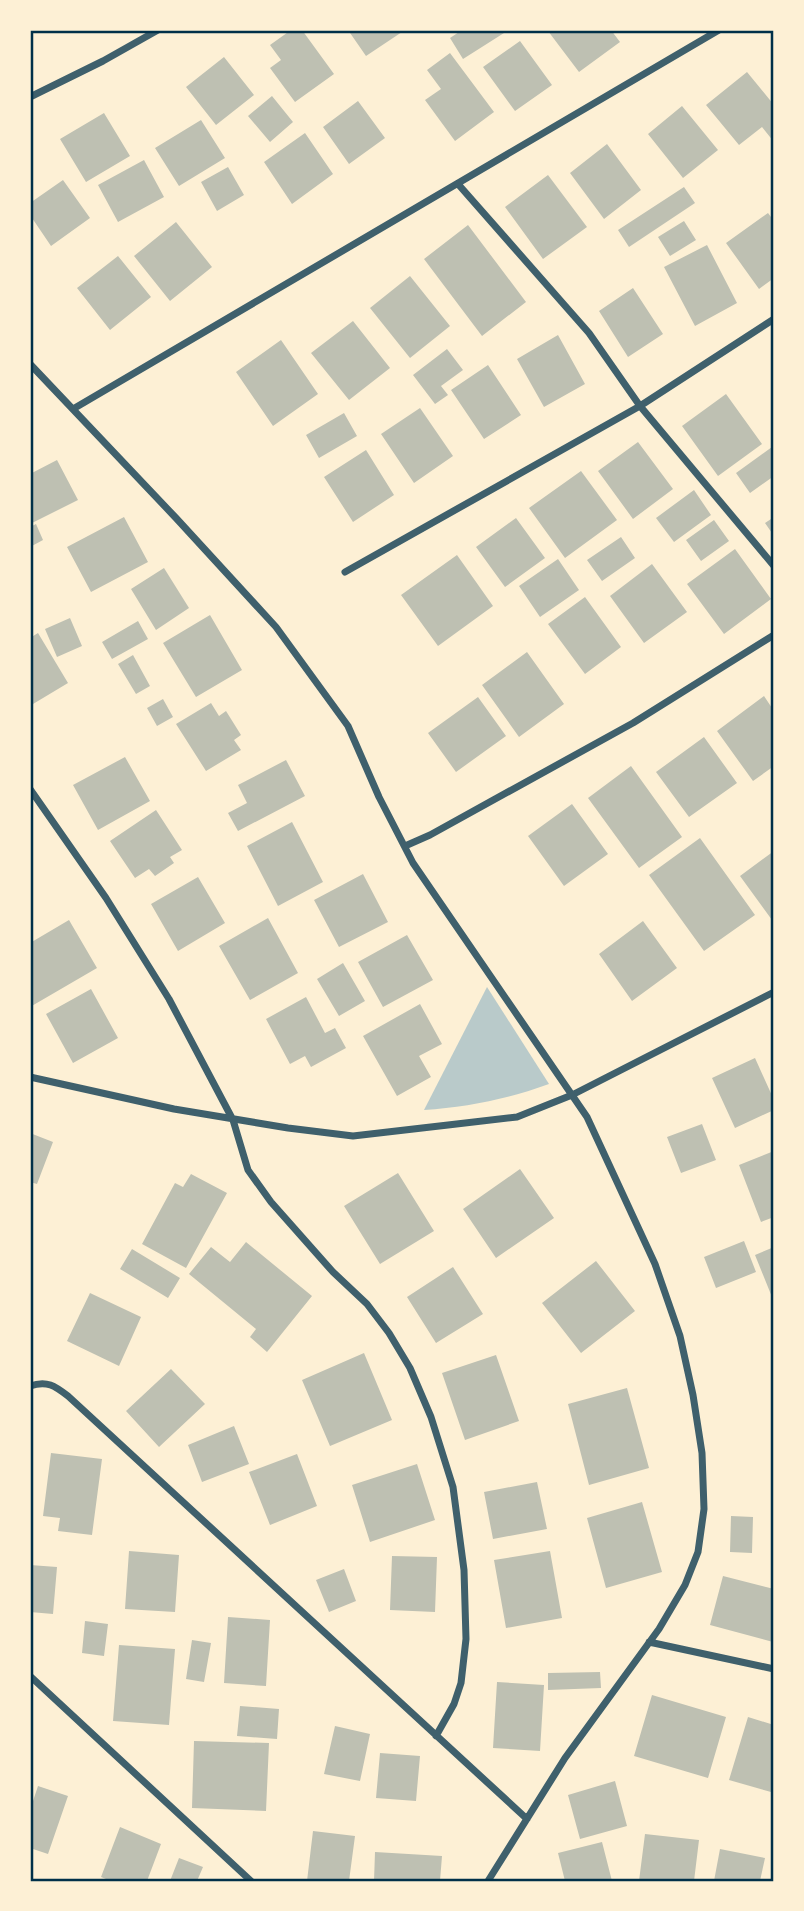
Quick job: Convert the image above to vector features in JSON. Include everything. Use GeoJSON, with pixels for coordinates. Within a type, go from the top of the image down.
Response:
{"type":"FeatureCollection","features":[{"type":"Feature","properties":{"kind":"street"},"geometry":{"type":"LineString","coordinates":[[30,97],[158,30]]}},
{"type":"Feature","properties":{"kind":"street"},"geometry":{"type":"LineString","coordinates":[[73,409],[719,30]]}},
{"type":"Feature","properties":{"kind":"street"},"geometry":{"type":"LineString","coordinates":[[458,184],[589,333],[640,406],[774,566]]}},
{"type":"Feature","properties":{"kind":"street"},"geometry":{"type":"LineString","coordinates":[[345,572],[640,406],[774,319]]}},
{"type":"Feature","properties":{"kind":"street"},"geometry":{"type":"LineString","coordinates":[[30,364],[276,627],[348,726],[379,797],[413,863],[587,1117],[656,1264],[680,1336],[702,1453],[704,1509],[698,1552],[685,1585],[649,1642],[565,1758],[488,1881]]}},
{"type":"Feature","properties":{"kind":"street"},"geometry":{"type":"LineString","coordinates":[[405,846],[430,835],[633,723],[774,635]]}},
{"type":"Feature","properties":{"kind":"street"},"geometry":{"type":"LineString","coordinates":[[30,789],[106,898],[169,999],[233,1120],[247,1170],[271,1202],[333,1272],[367,1304],[410,1368],[431,1417],[453,1487],[464,1570],[466,1639],[461,1683],[454,1704],[436,1736]]}},
{"type":"Feature","properties":{"kind":"street"},"geometry":{"type":"LineString","coordinates":[[30,1077],[233,1120],[353,1136],[517,1117],[572,1095],[774,992]]}},
{"type":"Feature","properties":{"kind":"street"},"geometry":{"type":"LineString","coordinates":[[30,1386],[39,1383],[53,1384],[68,1396],[527,1819]]}},
{"type":"Feature","properties":{"kind":"street"},"geometry":{"type":"LineString","coordinates":[[649,1642],[774,1669]]}},
{"type":"Feature","properties":{"kind":"street"},"geometry":{"type":"LineString","coordinates":[[30,1676],[251,1881]]}},
{"type":"Feature","properties":{"kind":"shaded area"},"geometry":{"type":"Polygon","coordinates":[[[487,987],[549,1084],[487,1102],[424,1110],[487,987]]]}},
{"type":"Feature","properties":{"kind":"building"},"geometry":{"type":"Polygon","coordinates":[[[291,30],[302,30],[334,74],[295,102],[270,68],[281,60],[270,45],[291,30]]]}},
{"type":"Feature","properties":{"kind":"building"},"geometry":{"type":"Polygon","coordinates":[[[348,30],[405,30],[366,56],[348,30]]]}},
{"type":"Feature","properties":{"kind":"building"},"geometry":{"type":"Polygon","coordinates":[[[462,30],[502,30],[504,33],[463,59],[450,38],[462,30]]]}},
{"type":"Feature","properties":{"kind":"building"},"geometry":{"type":"Polygon","coordinates":[[[611,30],[620,42],[579,72],[548,31],[611,30]]]}},
{"type":"Feature","properties":{"kind":"building"},"geometry":{"type":"Polygon","coordinates":[[[520,41],[552,85],[515,111],[483,67],[520,41]]]}},
{"type":"Feature","properties":{"kind":"building"},"geometry":{"type":"Polygon","coordinates":[[[450,53],[494,112],[455,141],[425,100],[441,89],[427,70],[450,53]]]}},
{"type":"Feature","properties":{"kind":"building"},"geometry":{"type":"Polygon","coordinates":[[[224,57],[254,95],[216,125],[186,87],[224,57]]]}},
{"type":"Feature","properties":{"kind":"building"},"geometry":{"type":"Polygon","coordinates":[[[747,72],[774,105],[774,142],[762,127],[739,145],[706,105],[747,72]]]}},
{"type":"Feature","properties":{"kind":"building"},"geometry":{"type":"Polygon","coordinates":[[[272,96],[293,122],[270,142],[248,116],[272,96]]]}},
{"type":"Feature","properties":{"kind":"building"},"geometry":{"type":"Polygon","coordinates":[[[358,101],[385,138],[349,164],[323,127],[358,101]]]}},
{"type":"Feature","properties":{"kind":"building"},"geometry":{"type":"Polygon","coordinates":[[[682,106],[718,150],[683,178],[648,134],[682,106]]]}},
{"type":"Feature","properties":{"kind":"building"},"geometry":{"type":"Polygon","coordinates":[[[104,113],[130,156],[86,182],[60,139],[104,113]]]}},
{"type":"Feature","properties":{"kind":"building"},"geometry":{"type":"Polygon","coordinates":[[[201,120],[225,158],[179,186],[155,148],[201,120]]]}},
{"type":"Feature","properties":{"kind":"building"},"geometry":{"type":"Polygon","coordinates":[[[305,133],[333,174],[292,204],[264,162],[305,133]]]}},
{"type":"Feature","properties":{"kind":"building"},"geometry":{"type":"Polygon","coordinates":[[[607,144],[641,190],[604,219],[570,173],[607,144]]]}},
{"type":"Feature","properties":{"kind":"building"},"geometry":{"type":"Polygon","coordinates":[[[144,160],[164,197],[118,222],[98,185],[144,160]]]}},
{"type":"Feature","properties":{"kind":"building"},"geometry":{"type":"Polygon","coordinates":[[[228,167],[244,195],[217,211],[201,182],[228,167]]]}},
{"type":"Feature","properties":{"kind":"building"},"geometry":{"type":"Polygon","coordinates":[[[548,175],[587,227],[543,259],[505,207],[548,175]]]}},
{"type":"Feature","properties":{"kind":"building"},"geometry":{"type":"Polygon","coordinates":[[[63,180],[90,218],[51,246],[30,215],[30,203],[63,180]]]}},
{"type":"Feature","properties":{"kind":"building"},"geometry":{"type":"Polygon","coordinates":[[[684,187],[695,203],[629,247],[618,230],[684,187]]]}},
{"type":"Feature","properties":{"kind":"building"},"geometry":{"type":"Polygon","coordinates":[[[768,213],[774,221],[774,278],[759,289],[726,243],[768,213]]]}},
{"type":"Feature","properties":{"kind":"building"},"geometry":{"type":"Polygon","coordinates":[[[684,221],[696,240],[670,256],[658,237],[684,221]]]}},
{"type":"Feature","properties":{"kind":"building"},"geometry":{"type":"Polygon","coordinates":[[[176,222],[212,267],[170,301],[134,256],[176,222]]]}},
{"type":"Feature","properties":{"kind":"building"},"geometry":{"type":"Polygon","coordinates":[[[468,225],[526,302],[482,336],[424,259],[468,225]]]}},
{"type":"Feature","properties":{"kind":"building"},"geometry":{"type":"Polygon","coordinates":[[[707,245],[737,303],[695,326],[664,267],[707,245]]]}},
{"type":"Feature","properties":{"kind":"building"},"geometry":{"type":"Polygon","coordinates":[[[118,256],[151,297],[110,330],[77,288],[118,256]]]}},
{"type":"Feature","properties":{"kind":"building"},"geometry":{"type":"Polygon","coordinates":[[[410,276],[450,326],[410,358],[370,308],[410,276]]]}},
{"type":"Feature","properties":{"kind":"building"},"geometry":{"type":"Polygon","coordinates":[[[633,288],[663,334],[628,357],[599,311],[633,288]]]}},
{"type":"Feature","properties":{"kind":"building"},"geometry":{"type":"Polygon","coordinates":[[[353,321],[390,368],[349,400],[311,353],[353,321]]]}},
{"type":"Feature","properties":{"kind":"building"},"geometry":{"type":"Polygon","coordinates":[[[558,335],[585,384],[544,407],[517,359],[558,335]]]}},
{"type":"Feature","properties":{"kind":"building"},"geometry":{"type":"Polygon","coordinates":[[[281,340],[318,394],[273,426],[236,372],[281,340]]]}},
{"type":"Feature","properties":{"kind":"building"},"geometry":{"type":"Polygon","coordinates":[[[447,349],[463,370],[441,386],[448,395],[435,404],[413,375],[447,349]]]}},
{"type":"Feature","properties":{"kind":"building"},"geometry":{"type":"Polygon","coordinates":[[[488,365],[521,415],[484,439],[451,390],[488,365]]]}},
{"type":"Feature","properties":{"kind":"building"},"geometry":{"type":"Polygon","coordinates":[[[726,394],[762,444],[718,476],[682,426],[726,394]]]}},
{"type":"Feature","properties":{"kind":"building"},"geometry":{"type":"Polygon","coordinates":[[[420,408],[453,456],[414,483],[381,434],[420,408]]]}},
{"type":"Feature","properties":{"kind":"building"},"geometry":{"type":"Polygon","coordinates":[[[344,413],[357,436],[319,458],[306,435],[344,413]]]}},
{"type":"Feature","properties":{"kind":"building"},"geometry":{"type":"Polygon","coordinates":[[[638,442],[673,489],[633,519],[598,471],[638,442]]]}},
{"type":"Feature","properties":{"kind":"building"},"geometry":{"type":"Polygon","coordinates":[[[772,447],[774,476],[750,493],[736,473],[772,447]]]}},
{"type":"Feature","properties":{"kind":"building"},"geometry":{"type":"Polygon","coordinates":[[[366,450],[394,495],[353,522],[324,477],[366,450]]]}},
{"type":"Feature","properties":{"kind":"building"},"geometry":{"type":"Polygon","coordinates":[[[57,460],[78,500],[30,524],[30,474],[57,460]]]}},
{"type":"Feature","properties":{"kind":"building"},"geometry":{"type":"Polygon","coordinates":[[[581,471],[617,520],[565,558],[529,508],[581,471]]]}},
{"type":"Feature","properties":{"kind":"building"},"geometry":{"type":"Polygon","coordinates":[[[694,490],[711,515],[674,542],[656,518],[694,490]]]}},
{"type":"Feature","properties":{"kind":"building"},"geometry":{"type":"Polygon","coordinates":[[[124,517],[148,562],[91,592],[67,547],[124,517]]]}},
{"type":"Feature","properties":{"kind":"building"},"geometry":{"type":"Polygon","coordinates":[[[774,517],[774,536],[765,523],[774,517]]]}},
{"type":"Feature","properties":{"kind":"building"},"geometry":{"type":"Polygon","coordinates":[[[516,518],[545,558],[505,587],[476,547],[516,518]]]}},
{"type":"Feature","properties":{"kind":"building"},"geometry":{"type":"Polygon","coordinates":[[[714,520],[729,541],[701,561],[686,540],[714,520]]]}},
{"type":"Feature","properties":{"kind":"building"},"geometry":{"type":"Polygon","coordinates":[[[36,524],[43,540],[30,547],[30,527],[36,524]]]}},
{"type":"Feature","properties":{"kind":"building"},"geometry":{"type":"Polygon","coordinates":[[[621,537],[635,558],[602,581],[587,560],[621,537]]]}},
{"type":"Feature","properties":{"kind":"building"},"geometry":{"type":"Polygon","coordinates":[[[735,549],[771,599],[724,634],[687,584],[735,549]]]}},
{"type":"Feature","properties":{"kind":"building"},"geometry":{"type":"Polygon","coordinates":[[[457,555],[493,606],[438,646],[401,595],[457,555]]]}},
{"type":"Feature","properties":{"kind":"building"},"geometry":{"type":"Polygon","coordinates":[[[558,559],[579,590],[540,617],[519,586],[558,559]]]}},
{"type":"Feature","properties":{"kind":"building"},"geometry":{"type":"Polygon","coordinates":[[[652,564],[687,612],[644,643],[610,596],[652,564]]]}},
{"type":"Feature","properties":{"kind":"building"},"geometry":{"type":"Polygon","coordinates":[[[164,568],[189,608],[156,630],[131,589],[164,568]]]}},
{"type":"Feature","properties":{"kind":"building"},"geometry":{"type":"Polygon","coordinates":[[[585,597],[621,647],[585,674],[548,624],[585,597]]]}},
{"type":"Feature","properties":{"kind":"building"},"geometry":{"type":"Polygon","coordinates":[[[210,615],[242,670],[196,697],[163,643],[210,615]]]}},
{"type":"Feature","properties":{"kind":"building"},"geometry":{"type":"Polygon","coordinates":[[[70,618],[82,646],[57,657],[45,629],[70,618]]]}},
{"type":"Feature","properties":{"kind":"building"},"geometry":{"type":"Polygon","coordinates":[[[138,621],[148,639],[112,659],[102,642],[138,621]]]}},
{"type":"Feature","properties":{"kind":"building"},"geometry":{"type":"Polygon","coordinates":[[[38,633],[68,683],[33,704],[30,699],[30,638],[38,633]]]}},
{"type":"Feature","properties":{"kind":"building"},"geometry":{"type":"Polygon","coordinates":[[[527,652],[564,704],[519,737],[482,685],[527,652]]]}},
{"type":"Feature","properties":{"kind":"building"},"geometry":{"type":"Polygon","coordinates":[[[133,655],[150,686],[136,694],[118,664],[133,655]]]}},
{"type":"Feature","properties":{"kind":"building"},"geometry":{"type":"Polygon","coordinates":[[[764,696],[774,711],[774,766],[753,781],[717,731],[764,696]]]}},
{"type":"Feature","properties":{"kind":"building"},"geometry":{"type":"Polygon","coordinates":[[[478,697],[506,736],[456,772],[428,733],[478,697]]]}},
{"type":"Feature","properties":{"kind":"building"},"geometry":{"type":"Polygon","coordinates":[[[163,699],[173,717],[157,726],[147,708],[163,699]]]}},
{"type":"Feature","properties":{"kind":"building"},"geometry":{"type":"Polygon","coordinates":[[[211,703],[219,716],[226,711],[241,735],[234,740],[241,750],[206,771],[176,724],[211,703]]]}},
{"type":"Feature","properties":{"kind":"building"},"geometry":{"type":"Polygon","coordinates":[[[704,737],[737,783],[689,817],[656,772],[704,737]]]}},
{"type":"Feature","properties":{"kind":"building"},"geometry":{"type":"Polygon","coordinates":[[[125,757],[150,801],[98,830],[73,785],[125,757]]]}},
{"type":"Feature","properties":{"kind":"building"},"geometry":{"type":"Polygon","coordinates":[[[286,760],[305,796],[238,831],[228,813],[247,803],[238,785],[286,760]]]}},
{"type":"Feature","properties":{"kind":"building"},"geometry":{"type":"Polygon","coordinates":[[[631,766],[682,837],[639,868],[588,798],[631,766]]]}},
{"type":"Feature","properties":{"kind":"building"},"geometry":{"type":"Polygon","coordinates":[[[572,804],[608,854],[564,886],[528,836],[572,804]]]}},
{"type":"Feature","properties":{"kind":"building"},"geometry":{"type":"Polygon","coordinates":[[[156,810],[182,850],[170,857],[174,863],[155,876],[149,869],[135,878],[110,841],[156,810]]]}},
{"type":"Feature","properties":{"kind":"building"},"geometry":{"type":"Polygon","coordinates":[[[292,822],[323,882],[278,906],[247,846],[292,822]]]}},
{"type":"Feature","properties":{"kind":"building"},"geometry":{"type":"Polygon","coordinates":[[[700,838],[755,915],[704,951],[649,875],[700,838]]]}},
{"type":"Feature","properties":{"kind":"building"},"geometry":{"type":"Polygon","coordinates":[[[774,851],[774,919],[772,920],[740,876],[774,851]]]}},
{"type":"Feature","properties":{"kind":"building"},"geometry":{"type":"Polygon","coordinates":[[[363,874],[388,922],[339,947],[314,900],[363,874]]]}},
{"type":"Feature","properties":{"kind":"building"},"geometry":{"type":"Polygon","coordinates":[[[198,877],[225,923],[178,951],[151,904],[198,877]]]}},
{"type":"Feature","properties":{"kind":"building"},"geometry":{"type":"Polygon","coordinates":[[[268,918],[298,973],[250,1000],[219,946],[268,918]]]}},
{"type":"Feature","properties":{"kind":"building"},"geometry":{"type":"Polygon","coordinates":[[[69,920],[97,968],[30,1007],[30,943],[69,920]]]}},
{"type":"Feature","properties":{"kind":"building"},"geometry":{"type":"Polygon","coordinates":[[[643,921],[677,968],[632,1001],[599,954],[643,921]]]}},
{"type":"Feature","properties":{"kind":"building"},"geometry":{"type":"Polygon","coordinates":[[[407,935],[433,980],[383,1007],[358,962],[407,935]]]}},
{"type":"Feature","properties":{"kind":"building"},"geometry":{"type":"Polygon","coordinates":[[[343,963],[365,1001],[339,1016],[317,979],[343,963]]]}},
{"type":"Feature","properties":{"kind":"building"},"geometry":{"type":"Polygon","coordinates":[[[91,989],[118,1038],[73,1063],[46,1014],[91,989]]]}},
{"type":"Feature","properties":{"kind":"building"},"geometry":{"type":"Polygon","coordinates":[[[306,997],[325,1033],[335,1028],[346,1048],[311,1067],[305,1056],[290,1064],[266,1019],[306,997]]]}},
{"type":"Feature","properties":{"kind":"building"},"geometry":{"type":"Polygon","coordinates":[[[420,1004],[442,1044],[419,1056],[431,1077],[397,1096],[363,1036],[420,1004]]]}},
{"type":"Feature","properties":{"kind":"building"},"geometry":{"type":"Polygon","coordinates":[[[755,1058],[774,1100],[774,1110],[735,1128],[712,1078],[755,1058]]]}},
{"type":"Feature","properties":{"kind":"building"},"geometry":{"type":"Polygon","coordinates":[[[702,1124],[716,1160],[681,1173],[667,1137],[702,1124]]]}},
{"type":"Feature","properties":{"kind":"building"},"geometry":{"type":"Polygon","coordinates":[[[30,1133],[53,1142],[37,1184],[30,1182],[30,1133]]]}},
{"type":"Feature","properties":{"kind":"building"},"geometry":{"type":"Polygon","coordinates":[[[774,1151],[774,1217],[761,1222],[739,1165],[774,1151]]]}},
{"type":"Feature","properties":{"kind":"building"},"geometry":{"type":"Polygon","coordinates":[[[520,1169],[554,1218],[496,1258],[463,1209],[520,1169]]]}},
{"type":"Feature","properties":{"kind":"building"},"geometry":{"type":"Polygon","coordinates":[[[398,1173],[434,1231],[380,1264],[344,1206],[398,1173]]]}},
{"type":"Feature","properties":{"kind":"building"},"geometry":{"type":"Polygon","coordinates":[[[191,1174],[227,1193],[186,1268],[142,1244],[175,1183],[183,1187],[191,1174]]]}},
{"type":"Feature","properties":{"kind":"building"},"geometry":{"type":"Polygon","coordinates":[[[744,1241],[756,1272],[716,1288],[704,1257],[744,1241]]]}},
{"type":"Feature","properties":{"kind":"building"},"geometry":{"type":"Polygon","coordinates":[[[246,1242],[312,1296],[267,1352],[250,1337],[256,1329],[189,1274],[211,1247],[230,1262],[246,1242]]]}},
{"type":"Feature","properties":{"kind":"building"},"geometry":{"type":"Polygon","coordinates":[[[774,1247],[774,1302],[755,1255],[774,1247]]]}},
{"type":"Feature","properties":{"kind":"building"},"geometry":{"type":"Polygon","coordinates":[[[132,1249],[180,1278],[168,1298],[120,1269],[132,1249]]]}},
{"type":"Feature","properties":{"kind":"building"},"geometry":{"type":"Polygon","coordinates":[[[596,1261],[635,1311],[581,1353],[542,1303],[596,1261]]]}},
{"type":"Feature","properties":{"kind":"building"},"geometry":{"type":"Polygon","coordinates":[[[453,1267],[483,1314],[436,1343],[407,1297],[453,1267]]]}},
{"type":"Feature","properties":{"kind":"building"},"geometry":{"type":"Polygon","coordinates":[[[90,1293],[141,1317],[119,1366],[67,1341],[90,1293]]]}},
{"type":"Feature","properties":{"kind":"building"},"geometry":{"type":"Polygon","coordinates":[[[364,1353],[392,1420],[330,1446],[302,1380],[364,1353]]]}},
{"type":"Feature","properties":{"kind":"building"},"geometry":{"type":"Polygon","coordinates":[[[496,1355],[519,1421],[465,1440],[442,1373],[496,1355]]]}},
{"type":"Feature","properties":{"kind":"building"},"geometry":{"type":"Polygon","coordinates":[[[171,1369],[205,1404],[159,1447],[126,1411],[171,1369]]]}},
{"type":"Feature","properties":{"kind":"building"},"geometry":{"type":"Polygon","coordinates":[[[627,1388],[649,1468],[589,1485],[568,1404],[627,1388]]]}},
{"type":"Feature","properties":{"kind":"building"},"geometry":{"type":"Polygon","coordinates":[[[234,1426],[249,1464],[202,1482],[188,1445],[234,1426]]]}},
{"type":"Feature","properties":{"kind":"building"},"geometry":{"type":"Polygon","coordinates":[[[51,1453],[102,1459],[92,1535],[58,1531],[60,1518],[43,1516],[51,1453]]]}},
{"type":"Feature","properties":{"kind":"building"},"geometry":{"type":"Polygon","coordinates":[[[297,1454],[317,1506],[270,1525],[249,1472],[297,1454]]]}},
{"type":"Feature","properties":{"kind":"building"},"geometry":{"type":"Polygon","coordinates":[[[417,1464],[435,1520],[370,1542],[352,1485],[417,1464]]]}},
{"type":"Feature","properties":{"kind":"building"},"geometry":{"type":"Polygon","coordinates":[[[537,1482],[547,1529],[493,1539],[484,1492],[537,1482]]]}},
{"type":"Feature","properties":{"kind":"building"},"geometry":{"type":"Polygon","coordinates":[[[642,1502],[662,1572],[606,1588],[587,1518],[642,1502]]]}},
{"type":"Feature","properties":{"kind":"building"},"geometry":{"type":"Polygon","coordinates":[[[731,1516],[753,1517],[752,1553],[730,1552],[731,1516]]]}},
{"type":"Feature","properties":{"kind":"building"},"geometry":{"type":"Polygon","coordinates":[[[129,1551],[179,1555],[175,1612],[125,1609],[129,1551]]]}},
{"type":"Feature","properties":{"kind":"building"},"geometry":{"type":"Polygon","coordinates":[[[550,1551],[562,1618],[506,1628],[494,1560],[550,1551]]]}},
{"type":"Feature","properties":{"kind":"building"},"geometry":{"type":"Polygon","coordinates":[[[392,1556],[437,1557],[435,1612],[390,1610],[392,1556]]]}},
{"type":"Feature","properties":{"kind":"building"},"geometry":{"type":"Polygon","coordinates":[[[30,1565],[57,1567],[53,1614],[30,1612],[30,1565]]]}},
{"type":"Feature","properties":{"kind":"building"},"geometry":{"type":"Polygon","coordinates":[[[344,1569],[356,1601],[329,1612],[316,1580],[344,1569]]]}},
{"type":"Feature","properties":{"kind":"building"},"geometry":{"type":"Polygon","coordinates":[[[723,1576],[774,1589],[773,1642],[710,1625],[723,1576]]]}},
{"type":"Feature","properties":{"kind":"building"},"geometry":{"type":"Polygon","coordinates":[[[228,1617],[270,1620],[266,1686],[224,1683],[228,1617]]]}},
{"type":"Feature","properties":{"kind":"building"},"geometry":{"type":"Polygon","coordinates":[[[85,1621],[108,1624],[104,1656],[82,1653],[85,1621]]]}},
{"type":"Feature","properties":{"kind":"building"},"geometry":{"type":"Polygon","coordinates":[[[192,1640],[211,1643],[204,1682],[186,1679],[192,1640]]]}},
{"type":"Feature","properties":{"kind":"building"},"geometry":{"type":"Polygon","coordinates":[[[119,1645],[175,1649],[169,1725],[113,1721],[119,1645]]]}},
{"type":"Feature","properties":{"kind":"building"},"geometry":{"type":"Polygon","coordinates":[[[600,1672],[601,1688],[548,1690],[548,1673],[600,1672]]]}},
{"type":"Feature","properties":{"kind":"building"},"geometry":{"type":"Polygon","coordinates":[[[497,1682],[544,1685],[540,1751],[493,1748],[497,1682]]]}},
{"type":"Feature","properties":{"kind":"building"},"geometry":{"type":"Polygon","coordinates":[[[652,1695],[726,1717],[708,1778],[634,1756],[652,1695]]]}},
{"type":"Feature","properties":{"kind":"building"},"geometry":{"type":"Polygon","coordinates":[[[240,1706],[279,1709],[277,1739],[237,1736],[240,1706]]]}},
{"type":"Feature","properties":{"kind":"building"},"geometry":{"type":"Polygon","coordinates":[[[748,1717],[774,1725],[774,1780],[771,1792],[729,1780],[748,1717]]]}},
{"type":"Feature","properties":{"kind":"building"},"geometry":{"type":"Polygon","coordinates":[[[335,1726],[370,1734],[360,1781],[324,1774],[335,1726]]]}},
{"type":"Feature","properties":{"kind":"building"},"geometry":{"type":"Polygon","coordinates":[[[194,1741],[269,1743],[266,1811],[192,1808],[194,1741]]]}},
{"type":"Feature","properties":{"kind":"building"},"geometry":{"type":"Polygon","coordinates":[[[380,1753],[420,1756],[416,1801],[376,1798],[380,1753]]]}},
{"type":"Feature","properties":{"kind":"building"},"geometry":{"type":"Polygon","coordinates":[[[615,1781],[627,1826],[580,1839],[568,1795],[615,1781]]]}},
{"type":"Feature","properties":{"kind":"building"},"geometry":{"type":"Polygon","coordinates":[[[38,1786],[68,1796],[48,1854],[30,1848],[30,1810],[38,1786]]]}},
{"type":"Feature","properties":{"kind":"building"},"geometry":{"type":"Polygon","coordinates":[[[120,1827],[161,1844],[147,1881],[111,1881],[101,1877],[120,1827]]]}},
{"type":"Feature","properties":{"kind":"building"},"geometry":{"type":"Polygon","coordinates":[[[313,1831],[355,1836],[349,1881],[307,1881],[313,1831]]]}},
{"type":"Feature","properties":{"kind":"building"},"geometry":{"type":"Polygon","coordinates":[[[645,1834],[699,1840],[694,1881],[639,1881],[645,1834]]]}},
{"type":"Feature","properties":{"kind":"building"},"geometry":{"type":"Polygon","coordinates":[[[602,1842],[612,1881],[565,1881],[558,1853],[602,1842]]]}},
{"type":"Feature","properties":{"kind":"building"},"geometry":{"type":"Polygon","coordinates":[[[720,1849],[765,1858],[760,1881],[714,1881],[720,1849]]]}},
{"type":"Feature","properties":{"kind":"building"},"geometry":{"type":"Polygon","coordinates":[[[375,1852],[442,1856],[440,1881],[374,1881],[375,1852]]]}},
{"type":"Feature","properties":{"kind":"building"},"geometry":{"type":"Polygon","coordinates":[[[179,1858],[203,1867],[197,1881],[170,1881],[179,1858]]]}}]}
